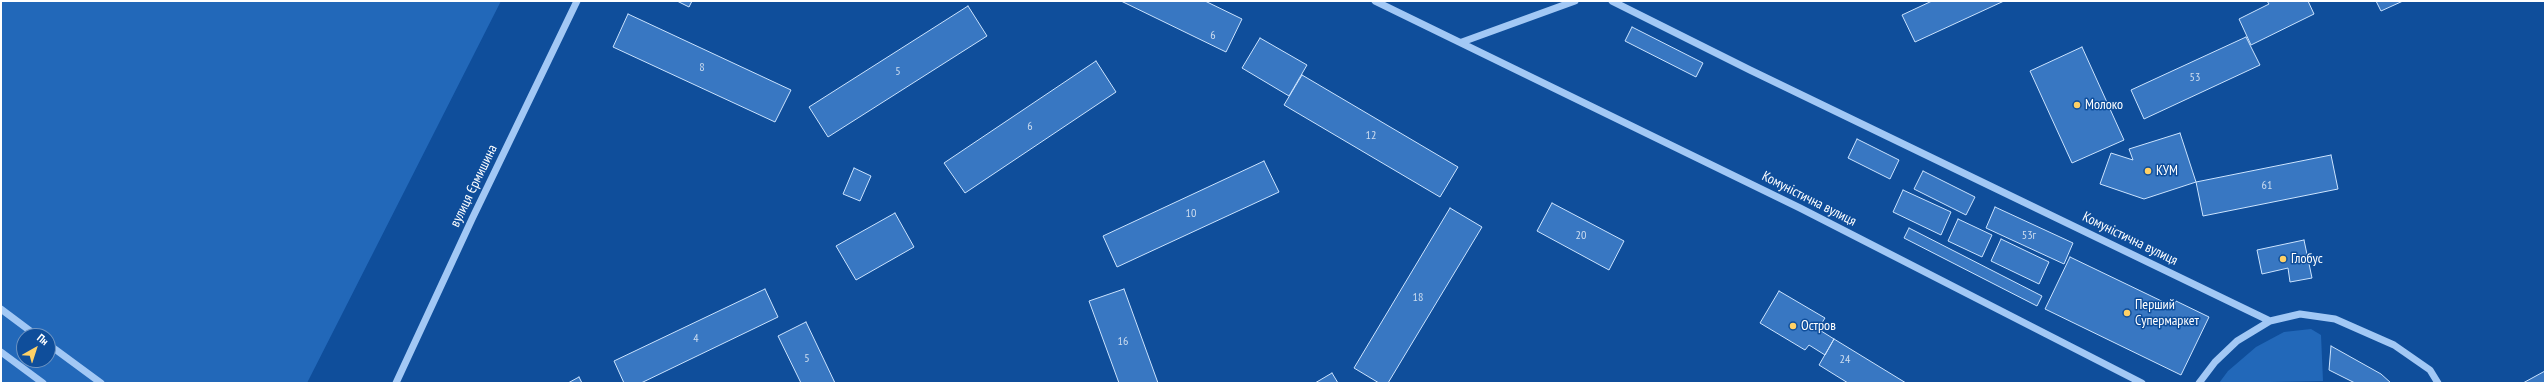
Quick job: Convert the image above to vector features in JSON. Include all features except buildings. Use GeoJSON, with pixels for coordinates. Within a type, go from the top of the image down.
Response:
{"type":"FeatureCollection","features":[{"type":"Feature","properties":{"kind":"street","name":"вулиця Єрмишина"},"geometry":{"type":"LineString","coordinates":[[396,383],[472,219],[577,1]]}},
{"type":"Feature","properties":{"kind":"street","name":"Комуністична вулиця"},"geometry":{"type":"LineString","coordinates":[[1375,1],[1462,42],[1807,212],[2142,383]]}},
{"type":"Feature","properties":{"kind":"street"},"geometry":{"type":"LineString","coordinates":[[1462,42],[1575,1]]}},
{"type":"Feature","properties":{"kind":"street","name":"Комуністична вулиця"},"geometry":{"type":"LineString","coordinates":[[1612,1],[1750,70],[2270,320]]}},
{"type":"Feature","properties":{"kind":"street"},"geometry":{"type":"LineString","coordinates":[[1,309],[26,328]]}},
{"type":"Feature","properties":{"kind":"street"},"geometry":{"type":"LineString","coordinates":[[2199,383],[2215,362],[2238,341],[2270,320],[2300,314],[2335,319],[2394,345],[2430,370],[2438,383]]}},
{"type":"Feature","properties":{"kind":"street"},"geometry":{"type":"LineString","coordinates":[[56,350],[100,383]]}},
{"type":"Feature","properties":{"kind":"street"},"geometry":{"type":"LineString","coordinates":[[1,352],[43,383]]}},
{"type":"Feature","properties":{"kind":"shaded area"},"geometry":{"type":"Polygon","coordinates":[[[1,1],[501,1],[307,383],[1,383],[1,1]]]}},
{"type":"Feature","properties":{"kind":"shaded area"},"geometry":{"type":"Polygon","coordinates":[[[2311,329],[2321,335],[2323,381],[2219,383],[2228,371],[2256,347],[2284,332],[2311,329]]]}},
{"type":"Feature","properties":{"kind":"place","name":"Молоко"},"geometry":{"type":"Point","coordinates":[2077,105]}},
{"type":"Feature","properties":{"kind":"place","name":"КУМ"},"geometry":{"type":"Point","coordinates":[2148,171]}},
{"type":"Feature","properties":{"kind":"place","name":"Глобус"},"geometry":{"type":"Point","coordinates":[2283,259]}},
{"type":"Feature","properties":{"kind":"place","name":"Перший Супермаркет"},"geometry":{"type":"Point","coordinates":[2127,313]}},
{"type":"Feature","properties":{"kind":"place","name":"Остров"},"geometry":{"type":"Point","coordinates":[1793,326]}}]}
